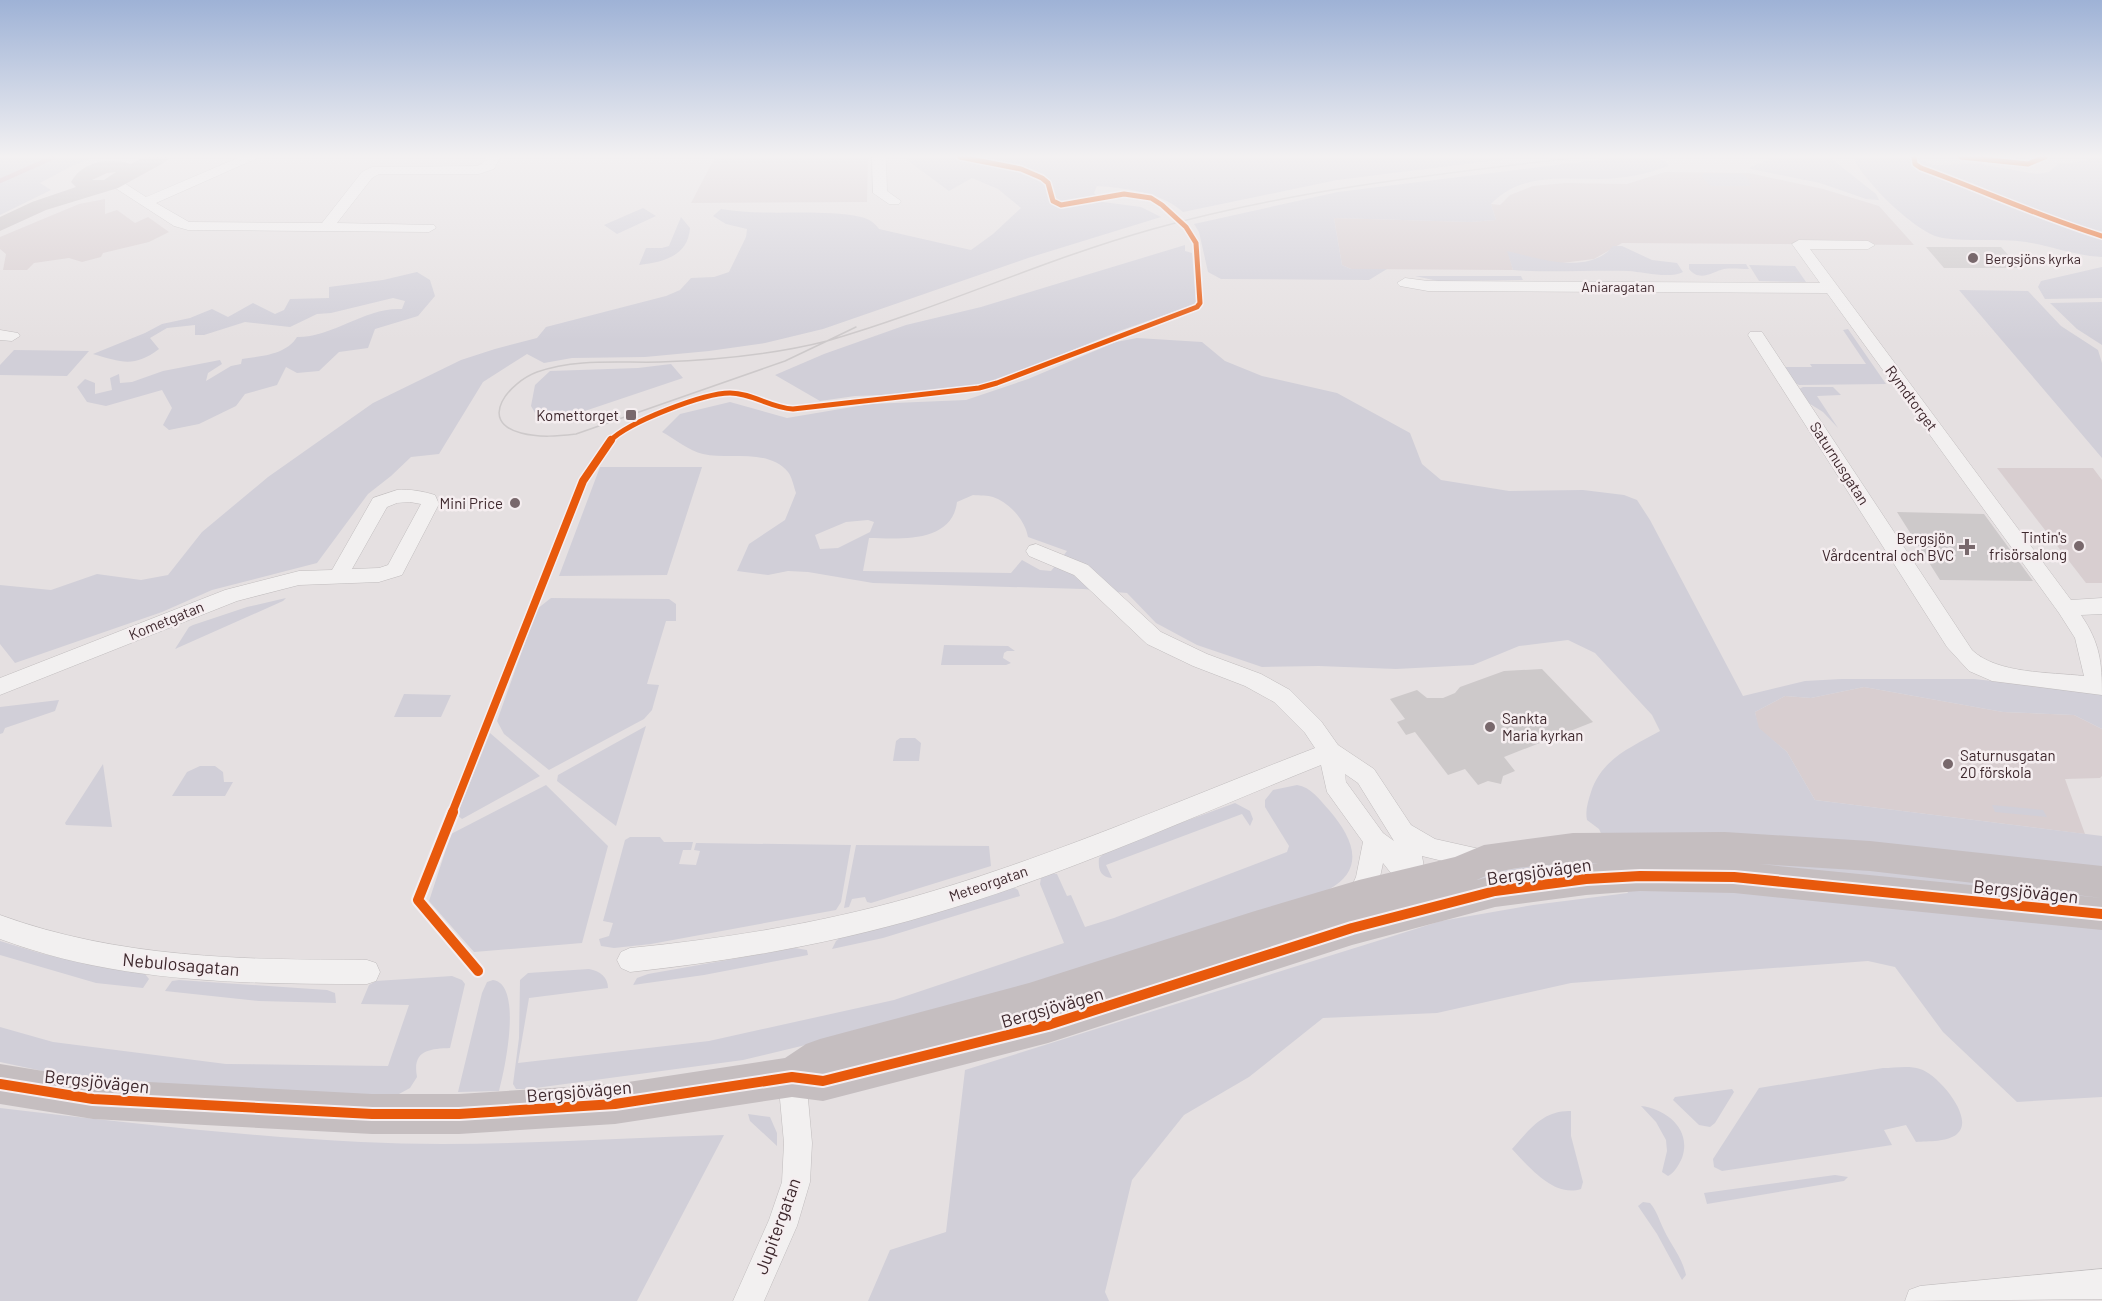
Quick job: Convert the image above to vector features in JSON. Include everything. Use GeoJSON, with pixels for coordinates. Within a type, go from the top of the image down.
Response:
{"type":"FeatureCollection","features":[{"type":"Feature","properties":{"kind":"street"},"geometry":{"type":"LineString","coordinates":[[0,225],[15,218]]}},
{"type":"Feature","properties":{"kind":"street"},"geometry":{"type":"LineString","coordinates":[[171,218],[188,226],[429,228]]}},
{"type":"Feature","properties":{"kind":"street"},"geometry":{"type":"LineString","coordinates":[[326,227],[333,218]]}},
{"type":"Feature","properties":{"kind":"street","name":"Rymdtorget"},"geometry":{"type":"LineString","coordinates":[[1868,245],[1799,244],[2085,637]]}},
{"type":"Feature","properties":{"kind":"street","name":"Aniaragatan"},"geometry":{"type":"LineString","coordinates":[[1405,284],[1831,288]]}},
{"type":"Feature","properties":{"kind":"street","name":"Saturnusgatan"},"geometry":{"type":"LineString","coordinates":[[1756,335],[1948,633],[1969,661],[1986,672],[2100,687],[2085,637]]}},
{"type":"Feature","properties":{"kind":"street"},"geometry":{"type":"LineString","coordinates":[[398,496],[421,497],[428,500],[430,504],[428,509],[395,570],[380,575],[338,576],[380,503],[398,496]]}},
{"type":"Feature","properties":{"kind":"street"},"geometry":{"type":"LineString","coordinates":[[1036,551],[1081,570],[1154,638],[1200,660],[1253,680],[1282,696],[1313,727],[1330,752],[1366,776],[1402,832],[1412,858],[1421,895]]}},
{"type":"Feature","properties":{"kind":"street","name":"Kometgatan"},"geometry":{"type":"LineString","coordinates":[[0,687],[232,595],[299,578],[338,576]]}},
{"type":"Feature","properties":{"kind":"street"},"geometry":{"type":"LineString","coordinates":[[2066,608],[2102,606]]}},
{"type":"Feature","properties":{"kind":"street"},"geometry":{"type":"LineString","coordinates":[[1330,752],[1335,785],[1375,840],[1388,851],[1421,895]]}},
{"type":"Feature","properties":{"kind":"street","name":"Meteorgatan"},"geometry":{"type":"LineString","coordinates":[[630,960],[716,952],[784,939],[873,919],[939,900],[1053,861],[1330,752]]}},
{"type":"Feature","properties":{"kind":"street"},"geometry":{"type":"LineString","coordinates":[[1402,832],[1430,848],[1484,860]]}},
{"type":"Feature","properties":{"kind":"street"},"geometry":{"type":"LineString","coordinates":[[1359,896],[1368,877],[1375,840]]}},
{"type":"Feature","properties":{"kind":"street","name":"Bergsjövägen"},"geometry":{"type":"LineString","coordinates":[[0,1084],[93,1099],[372,1114],[459,1114],[532,1112],[615,1104],[792,1077],[823,1081],[1037,1028],[1138,998],[1352,928],[1421,895],[1460,871],[1484,860],[1516,854],[1573,849],[1725,847],[1870,856],[2102,882]]}},
{"type":"Feature","properties":{"kind":"street","name":"Bergsjövägen"},"geometry":{"type":"LineString","coordinates":[[792,1077],[820,1058],[1029,1002],[1255,927],[1359,896],[1496,891],[1586,879],[1681,876],[1798,882],[2102,915]]}},
{"type":"Feature","properties":{"kind":"street","name":"Nebulosagatan"},"geometry":{"type":"LineString","coordinates":[[0,927],[50,945],[152,964],[280,972],[366,972]]}},
{"type":"Feature","properties":{"kind":"street","name":"Jupitergatan"},"geometry":{"type":"LineString","coordinates":[[748,1301],[795,1184],[799,1151],[792,1077]]}},
{"type":"Feature","properties":{"kind":"street"},"geometry":{"type":"LineString","coordinates":[[1920,1301],[2102,1284]]}},
{"type":"Feature","properties":{"kind":"shaded area"},"geometry":{"type":"Polygon","coordinates":[[[46,218],[128,218],[135,223],[149,218],[169,232],[149,242],[103,253],[101,257],[82,262],[69,258],[34,263],[27,270],[3,270],[6,254],[0,249],[0,237],[46,218]]]}},
{"type":"Feature","properties":{"kind":"shaded area"},"geometry":{"type":"Polygon","coordinates":[[[621,218],[652,218],[617,234],[604,225],[621,218]]]}},
{"type":"Feature","properties":{"kind":"shaded area"},"geometry":{"type":"Polygon","coordinates":[[[682,218],[690,228],[685,245],[680,251],[666,259],[639,265],[646,248],[669,246],[682,218]]]}},
{"type":"Feature","properties":{"kind":"shaded area"},"geometry":{"type":"Polygon","coordinates":[[[716,218],[863,218],[871,221],[879,229],[971,250],[1011,218],[1159,218],[1028,258],[823,329],[765,343],[645,357],[572,358],[544,363],[527,354],[483,382],[439,454],[411,457],[368,494],[317,563],[212,590],[162,612],[15,663],[0,644],[0,585],[51,590],[97,574],[141,580],[168,575],[202,532],[268,477],[373,403],[461,360],[537,338],[546,327],[666,296],[680,290],[691,278],[714,277],[729,272],[746,237],[747,229],[726,224],[716,218]]]}},
{"type":"Feature","properties":{"kind":"shaded area"},"geometry":{"type":"Polygon","coordinates":[[[1222,218],[1495,218],[1496,220],[1470,222],[1334,218],[1342,265],[1351,269],[1387,269],[1369,280],[1221,279],[1208,272],[1199,232],[1194,224],[1222,218]]]}},
{"type":"Feature","properties":{"kind":"shaded area"},"geometry":{"type":"Polygon","coordinates":[[[1334,218],[1470,222],[1496,220],[1495,218],[1890,218],[1914,245],[1622,243],[1594,259],[1554,264],[1508,252],[1513,270],[1351,269],[1342,265],[1334,218]]]}},
{"type":"Feature","properties":{"kind":"shaded area"},"geometry":{"type":"Polygon","coordinates":[[[1907,218],[2102,218],[2102,257],[2026,242],[1943,238],[1932,235],[1907,218]]]}},
{"type":"Feature","properties":{"kind":"shaded area"},"geometry":{"type":"Polygon","coordinates":[[[1185,245],[1185,251],[1192,253],[1196,304],[1122,330],[1004,378],[961,392],[855,396],[820,401],[775,375],[824,354],[906,325],[981,307],[1185,245]]]}},
{"type":"Feature","properties":{"kind":"shaded area"},"geometry":{"type":"Polygon","coordinates":[[[1613,246],[1622,246],[1652,260],[1677,263],[1683,272],[1664,275],[1628,271],[1513,270],[1507,251],[1548,260],[1577,263],[1603,255],[1613,246]]]}},
{"type":"Feature","properties":{"kind":"shaded area"},"geometry":{"type":"Polygon","coordinates":[[[1689,264],[1746,264],[1749,269],[1724,269],[1702,276],[1693,273],[1689,269],[1689,264]]]}},
{"type":"Feature","properties":{"kind":"shaded area"},"geometry":{"type":"Polygon","coordinates":[[[1749,265],[1795,266],[1806,282],[1759,281],[1749,265]]]}},
{"type":"Feature","properties":{"kind":"shaded area"},"geometry":{"type":"Polygon","coordinates":[[[2102,267],[2102,298],[2045,299],[2038,287],[2041,281],[2102,267]]]}},
{"type":"Feature","properties":{"kind":"shaded area"},"geometry":{"type":"Polygon","coordinates":[[[417,272],[430,280],[435,296],[418,316],[375,329],[368,348],[339,352],[319,371],[297,373],[286,367],[277,385],[245,394],[236,406],[199,424],[169,430],[163,425],[172,408],[162,390],[106,406],[87,402],[77,387],[85,379],[95,383],[95,394],[112,390],[110,378],[119,374],[120,383],[132,382],[163,371],[220,360],[222,364],[208,373],[206,381],[231,366],[241,364],[242,359],[280,351],[297,337],[324,332],[375,313],[402,309],[405,301],[393,298],[331,313],[317,314],[290,327],[245,322],[204,335],[195,335],[195,325],[167,328],[150,338],[159,349],[135,361],[120,361],[93,354],[162,324],[190,318],[212,309],[228,317],[253,303],[275,314],[284,310],[290,299],[329,298],[329,287],[383,280],[417,272]]]}},
{"type":"Feature","properties":{"kind":"shaded area"},"geometry":{"type":"Polygon","coordinates":[[[1415,276],[1521,276],[1523,280],[1438,281],[1415,276]]]}},
{"type":"Feature","properties":{"kind":"shaded area"},"geometry":{"type":"Polygon","coordinates":[[[1959,290],[2028,291],[2061,326],[2098,350],[2102,363],[2102,458],[1959,290]]]}},
{"type":"Feature","properties":{"kind":"shaded area"},"geometry":{"type":"Polygon","coordinates":[[[2102,302],[2102,345],[2077,329],[2050,303],[2102,302]]]}},
{"type":"Feature","properties":{"kind":"shaded area"},"geometry":{"type":"Polygon","coordinates":[[[1848,329],[1886,384],[1799,385],[1795,383],[1784,367],[1812,367],[1810,364],[1866,364],[1843,330],[1848,329]]]}},
{"type":"Feature","properties":{"kind":"shaded area"},"geometry":{"type":"Polygon","coordinates":[[[1137,338],[1202,342],[1225,361],[1262,376],[1337,393],[1410,433],[1422,464],[1441,480],[1509,491],[1583,490],[1624,495],[1637,500],[1650,520],[1743,696],[1805,681],[1841,679],[1974,679],[2102,693],[2102,729],[2074,715],[2003,712],[1864,687],[1811,698],[1785,696],[1755,712],[1759,728],[1787,752],[1815,800],[2102,836],[2102,1097],[2017,1102],[1943,1032],[1895,967],[1868,961],[1571,983],[1437,1013],[1323,1018],[1249,1077],[1184,1115],[1132,1180],[1105,1292],[1109,1301],[868,1301],[890,1250],[946,1232],[965,1070],[1441,921],[1533,905],[1628,893],[1616,868],[1444,883],[1522,867],[1612,857],[1599,829],[1587,820],[1591,792],[1602,770],[1610,762],[1629,748],[1660,731],[1652,715],[1595,653],[1568,640],[1519,646],[1473,665],[1396,669],[1319,666],[1262,667],[1197,645],[1156,623],[1127,593],[1083,589],[873,583],[808,572],[788,571],[768,575],[737,571],[749,544],[785,520],[796,493],[792,479],[780,465],[770,460],[748,456],[703,454],[687,448],[662,432],[680,414],[730,402],[787,418],[870,404],[966,400],[1028,379],[1116,342],[1137,338]],[[973,495],[957,502],[953,515],[946,525],[935,532],[910,538],[869,538],[863,571],[1011,573],[1022,560],[1040,570],[1051,571],[1067,551],[1028,537],[1020,518],[999,500],[991,496],[973,495]],[[868,520],[846,522],[815,535],[820,549],[838,548],[870,532],[874,522],[868,520]]]}},
{"type":"Feature","properties":{"kind":"shaded area"},"geometry":{"type":"Polygon","coordinates":[[[14,350],[89,351],[67,376],[0,375],[0,365],[14,350]]]}},
{"type":"Feature","properties":{"kind":"shaded area"},"geometry":{"type":"Polygon","coordinates":[[[671,364],[683,378],[561,419],[538,418],[531,406],[535,385],[550,371],[638,368],[671,364]]]}},
{"type":"Feature","properties":{"kind":"shaded area"},"geometry":{"type":"Polygon","coordinates":[[[1833,387],[1841,395],[1817,396],[1838,428],[1823,412],[1807,402],[1799,389],[1833,387]]]}},
{"type":"Feature","properties":{"kind":"shaded area"},"geometry":{"type":"Polygon","coordinates":[[[600,467],[702,467],[667,575],[559,576],[600,467]]]}},
{"type":"Feature","properties":{"kind":"shaded area"},"geometry":{"type":"Polygon","coordinates":[[[1997,468],[2093,468],[2102,480],[2102,583],[2086,583],[1997,468]]]}},
{"type":"Feature","properties":{"kind":"shaded area"},"geometry":{"type":"Polygon","coordinates":[[[286,598],[175,649],[189,627],[193,625],[247,607],[286,598]]]}},
{"type":"Feature","properties":{"kind":"shaded area"},"geometry":{"type":"Polygon","coordinates":[[[551,598],[669,599],[676,604],[676,621],[666,621],[647,684],[659,685],[652,710],[644,719],[549,770],[504,734],[497,721],[537,609],[551,598]]]}},
{"type":"Feature","properties":{"kind":"shaded area"},"geometry":{"type":"Polygon","coordinates":[[[944,645],[1008,646],[1015,651],[1004,653],[1003,658],[1011,663],[1006,665],[941,665],[944,645]]]}},
{"type":"Feature","properties":{"kind":"shaded area","name":"Saturnusgatan 20 förskola"},"geometry":{"type":"Polygon","coordinates":[[[1864,687],[2003,712],[2074,715],[2102,729],[2102,776],[2100,778],[2065,779],[2085,834],[1815,800],[1787,752],[1758,728],[1755,712],[1785,696],[1811,698],[1864,687]]]}},
{"type":"Feature","properties":{"kind":"shaded area"},"geometry":{"type":"Polygon","coordinates":[[[404,694],[451,695],[441,717],[394,717],[404,694]]]}},
{"type":"Feature","properties":{"kind":"shaded area"},"geometry":{"type":"Polygon","coordinates":[[[59,700],[55,711],[5,728],[0,734],[0,707],[59,700]]]}},
{"type":"Feature","properties":{"kind":"shaded area"},"geometry":{"type":"Polygon","coordinates":[[[646,726],[616,826],[557,781],[558,775],[646,726]]]}},
{"type":"Feature","properties":{"kind":"shaded area"},"geometry":{"type":"Polygon","coordinates":[[[490,733],[540,776],[462,819],[457,815],[490,733]]]}},
{"type":"Feature","properties":{"kind":"shaded area"},"geometry":{"type":"Polygon","coordinates":[[[900,738],[915,738],[921,743],[919,761],[893,761],[896,741],[900,738]]]}},
{"type":"Feature","properties":{"kind":"shaded area"},"geometry":{"type":"Polygon","coordinates":[[[103,764],[112,827],[66,825],[65,823],[103,764]]]}},
{"type":"Feature","properties":{"kind":"shaded area"},"geometry":{"type":"Polygon","coordinates":[[[200,766],[215,766],[223,772],[224,782],[233,782],[225,796],[172,796],[187,772],[200,766]]]}},
{"type":"Feature","properties":{"kind":"shaded area"},"geometry":{"type":"Polygon","coordinates":[[[546,785],[608,846],[582,943],[474,952],[429,901],[451,834],[546,785]]]}},
{"type":"Feature","properties":{"kind":"shaded area"},"geometry":{"type":"Polygon","coordinates":[[[1297,785],[1307,788],[1319,798],[1350,842],[1352,863],[1348,873],[1328,890],[951,1008],[743,1060],[528,1089],[516,1089],[513,1084],[519,1038],[520,980],[528,973],[589,969],[603,975],[608,988],[529,998],[518,1063],[709,1041],[894,1000],[1064,943],[1040,884],[1041,878],[1051,873],[1057,874],[1067,896],[1071,895],[1085,927],[1287,852],[1289,846],[1265,807],[1265,800],[1273,790],[1297,785]]]}},
{"type":"Feature","properties":{"kind":"shaded area"},"geometry":{"type":"Polygon","coordinates":[[[1235,803],[1250,811],[1253,819],[1250,826],[1242,814],[1106,865],[1112,878],[1101,872],[1099,858],[1109,849],[1235,803]]]}},
{"type":"Feature","properties":{"kind":"shaded area"},"geometry":{"type":"Polygon","coordinates":[[[1992,805],[2043,810],[2047,817],[1995,812],[1992,805]]]}},
{"type":"Feature","properties":{"kind":"shaded area"},"geometry":{"type":"Polygon","coordinates":[[[630,837],[660,837],[664,842],[693,842],[691,850],[683,850],[679,864],[696,865],[700,851],[694,850],[696,843],[851,845],[841,902],[836,910],[651,944],[614,948],[601,946],[599,939],[609,936],[613,923],[603,921],[625,840],[630,837]]]}},
{"type":"Feature","properties":{"kind":"shaded area"},"geometry":{"type":"Polygon","coordinates":[[[856,845],[989,846],[991,866],[871,903],[867,902],[865,897],[852,899],[849,907],[844,908],[856,845]]]}},
{"type":"Feature","properties":{"kind":"shaded area"},"geometry":{"type":"Polygon","coordinates":[[[1013,887],[1018,890],[1020,896],[883,938],[832,949],[841,937],[1013,887]]]}},
{"type":"Feature","properties":{"kind":"shaded area"},"geometry":{"type":"Polygon","coordinates":[[[0,941],[43,954],[145,974],[149,979],[143,988],[96,983],[0,955],[0,941]]]}},
{"type":"Feature","properties":{"kind":"shaded area"},"geometry":{"type":"Polygon","coordinates":[[[795,948],[807,950],[808,955],[704,975],[633,985],[637,978],[648,974],[795,948]]]}},
{"type":"Feature","properties":{"kind":"shaded area"},"geometry":{"type":"Polygon","coordinates":[[[452,976],[462,980],[465,984],[450,1048],[429,1050],[420,1056],[416,1068],[417,1077],[410,1088],[399,1094],[322,1096],[76,1078],[0,1062],[0,1027],[53,1042],[226,1064],[388,1066],[409,1005],[361,1004],[369,985],[376,981],[452,976]]]}},
{"type":"Feature","properties":{"kind":"shaded area"},"geometry":{"type":"Polygon","coordinates":[[[493,980],[502,985],[510,1011],[508,1047],[499,1091],[458,1092],[482,993],[487,982],[493,980]]]}},
{"type":"Feature","properties":{"kind":"shaded area"},"geometry":{"type":"Polygon","coordinates":[[[172,981],[327,990],[335,993],[336,1003],[259,1001],[165,991],[172,981]]]}},
{"type":"Feature","properties":{"kind":"shaded area"},"geometry":{"type":"Polygon","coordinates":[[[1883,1068],[1916,1068],[1936,1079],[1952,1098],[1962,1118],[1962,1127],[1957,1134],[1943,1140],[1916,1142],[1906,1125],[1884,1130],[1892,1145],[1722,1171],[1714,1167],[1713,1159],[1759,1088],[1883,1068]]]}},
{"type":"Feature","properties":{"kind":"shaded area"},"geometry":{"type":"Polygon","coordinates":[[[1732,1089],[1734,1092],[1715,1123],[1710,1127],[1699,1125],[1673,1100],[1675,1097],[1732,1089]]]}},
{"type":"Feature","properties":{"kind":"shaded area"},"geometry":{"type":"Polygon","coordinates":[[[1641,1106],[1660,1111],[1668,1116],[1680,1130],[1684,1148],[1682,1158],[1668,1176],[1662,1172],[1667,1151],[1666,1140],[1656,1122],[1641,1106]]]}},
{"type":"Feature","properties":{"kind":"shaded area"},"geometry":{"type":"Polygon","coordinates":[[[0,1108],[225,1132],[406,1144],[724,1135],[637,1301],[0,1301],[0,1108]]]}},
{"type":"Feature","properties":{"kind":"shaded area"},"geometry":{"type":"Polygon","coordinates":[[[1571,1111],[1571,1136],[1583,1182],[1581,1189],[1571,1191],[1561,1189],[1543,1179],[1512,1149],[1537,1122],[1552,1114],[1571,1111]]]}},
{"type":"Feature","properties":{"kind":"shaded area"},"geometry":{"type":"Polygon","coordinates":[[[748,1114],[770,1117],[777,1133],[777,1146],[750,1121],[748,1114]]]}},
{"type":"Feature","properties":{"kind":"shaded area"},"geometry":{"type":"Polygon","coordinates":[[[1835,1175],[1848,1177],[1844,1181],[1707,1204],[1704,1193],[1835,1175]]]}},
{"type":"Feature","properties":{"kind":"shaded area"},"geometry":{"type":"Polygon","coordinates":[[[1643,1202],[1650,1203],[1656,1212],[1679,1257],[1686,1275],[1682,1280],[1657,1234],[1638,1206],[1643,1202]]]}},
{"type":"Feature","properties":{"kind":"building","name":"Bergsjöns kyrka"},"geometry":{"type":"Polygon","coordinates":[[[1926,247],[2001,247],[2020,268],[1944,268],[1926,247]]]}},
{"type":"Feature","properties":{"kind":"building","name":"Bergsjön Vårdcentral och BVC"},"geometry":{"type":"Polygon","coordinates":[[[1897,512],[1984,514],[2033,581],[1940,580],[1897,512]]]}},
{"type":"Feature","properties":{"kind":"building","name":"Sankta Maria kyrkan"},"geometry":{"type":"Polygon","coordinates":[[[1542,669],[1593,722],[1504,757],[1515,771],[1503,776],[1501,784],[1488,781],[1478,785],[1465,769],[1448,775],[1415,732],[1406,735],[1397,722],[1405,719],[1390,699],[1417,690],[1427,698],[1443,698],[1455,693],[1460,687],[1504,671],[1542,669]]]}},
{"type":"Feature","properties":{"kind":"tram line"},"geometry":{"type":"LineString","coordinates":[[827,341],[1112,241],[1196,218]]}},
{"type":"Feature","properties":{"kind":"tram line"},"geometry":{"type":"LineString","coordinates":[[827,341],[856,327]]}},
{"type":"Feature","properties":{"kind":"tram line"},"geometry":{"type":"LineString","coordinates":[[827,341],[785,361],[576,434],[528,435],[508,427],[501,420],[499,411],[508,393],[527,377],[552,368],[582,363],[723,358],[786,350],[827,341]]}},
{"type":"Feature","properties":{"kind":"cycle path"},"geometry":{"type":"LineString","coordinates":[[478,971],[418,900],[583,481],[614,438],[627,428],[656,415],[722,394],[739,394],[777,407],[793,409],[979,388],[1197,307],[1200,303],[1196,243],[1186,227],[1176,218]]}},
{"type":"Feature","properties":{"kind":"cycle path"},"geometry":{"type":"LineString","coordinates":[[2045,218],[2102,236]]}},
{"type":"Feature","properties":{"kind":"cycle path"},"geometry":{"type":"LineString","coordinates":[[0,1084],[93,1099],[372,1114],[459,1114],[615,1104],[792,1077],[823,1081],[1048,1025],[1352,928],[1495,891],[1586,879],[1640,876],[1734,877],[2102,914]]}},
{"type":"Feature","properties":{"kind":"place","name":"Bergsjöns kyrka"},"geometry":{"type":"Point","coordinates":[1973,258]}},
{"type":"Feature","properties":{"kind":"place","name":"Komettorget"},"geometry":{"type":"Point","coordinates":[631,415]}},
{"type":"Feature","properties":{"kind":"place","name":"Mini Price"},"geometry":{"type":"Point","coordinates":[515,503]}},
{"type":"Feature","properties":{"kind":"place","name":"Tintin's frisörsalong"},"geometry":{"type":"Point","coordinates":[2079,546]}},
{"type":"Feature","properties":{"kind":"place","name":"Bergsjön Vårdcentral och BVC"},"geometry":{"type":"Point","coordinates":[1967,547]}},
{"type":"Feature","properties":{"kind":"place","name":"Sankta Maria kyrkan"},"geometry":{"type":"Point","coordinates":[1490,727]}},
{"type":"Feature","properties":{"kind":"place","name":"Saturnusgatan 20 förskola"},"geometry":{"type":"Point","coordinates":[1948,764]}}]}
